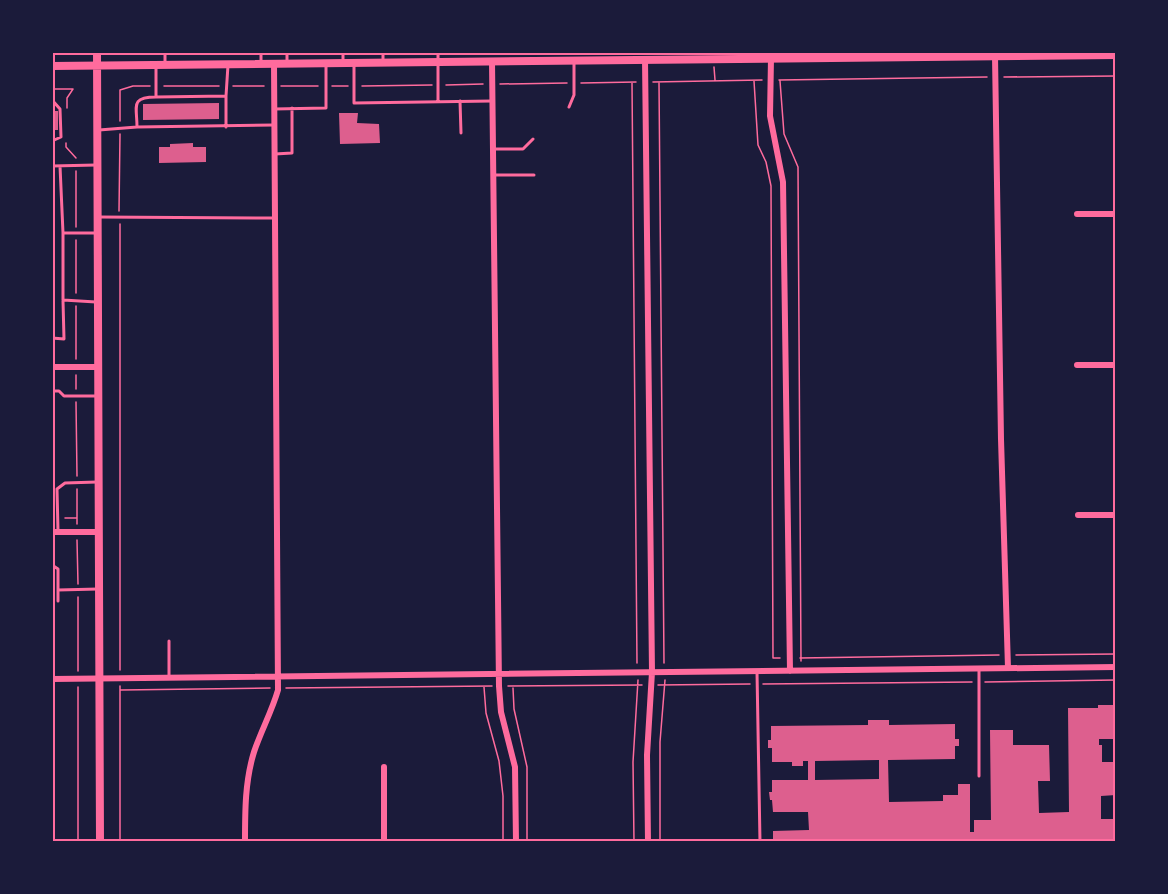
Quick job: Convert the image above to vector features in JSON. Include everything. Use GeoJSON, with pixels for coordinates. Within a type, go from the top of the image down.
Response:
{"type":"FeatureCollection","features":[{"type":"Feature","properties":{"kind":"street"},"geometry":{"type":"LineString","coordinates":[[97,52],[100,842]]}},
{"type":"Feature","properties":{"kind":"street"},"geometry":{"type":"LineString","coordinates":[[52,66],[383,62],[438,57],[470,57],[492,61],[645,59],[729,55],[771,58],[860,55],[1116,55]]}},
{"type":"Feature","properties":{"kind":"street"},"geometry":{"type":"LineString","coordinates":[[996,56],[1001,439],[1008,668]]}},
{"type":"Feature","properties":{"kind":"street"},"geometry":{"type":"LineString","coordinates":[[771,58],[771,123],[783,182],[790,671]]}},
{"type":"Feature","properties":{"kind":"street"},"geometry":{"type":"LineString","coordinates":[[645,59],[652,672],[647,755],[648,842]]}},
{"type":"Feature","properties":{"kind":"street"},"geometry":{"type":"LineString","coordinates":[[492,61],[499,686],[501,712],[514,767],[516,842]]}},
{"type":"Feature","properties":{"kind":"street"},"geometry":{"type":"LineString","coordinates":[[245,842],[246,798],[251,761],[278,688],[274,63]]}},
{"type":"Feature","properties":{"kind":"street"},"geometry":{"type":"LineString","coordinates":[[1077,214],[1116,214]]}},
{"type":"Feature","properties":{"kind":"street"},"geometry":{"type":"LineString","coordinates":[[1077,365],[1116,365]]}},
{"type":"Feature","properties":{"kind":"street"},"geometry":{"type":"LineString","coordinates":[[52,366],[98,366]]}},
{"type":"Feature","properties":{"kind":"street"},"geometry":{"type":"LineString","coordinates":[[1078,515],[1116,515]]}},
{"type":"Feature","properties":{"kind":"street"},"geometry":{"type":"LineString","coordinates":[[55,532],[99,532]]}},
{"type":"Feature","properties":{"kind":"street"},"geometry":{"type":"LineString","coordinates":[[52,679],[1116,667]]}},
{"type":"Feature","properties":{"kind":"street"},"geometry":{"type":"LineString","coordinates":[[384,767],[384,842]]}},
{"type":"Feature","properties":{"kind":"lane"},"geometry":{"type":"LineString","coordinates":[[165,52],[165,64]]}},
{"type":"Feature","properties":{"kind":"lane"},"geometry":{"type":"LineString","coordinates":[[261,52],[261,63]]}},
{"type":"Feature","properties":{"kind":"lane"},"geometry":{"type":"LineString","coordinates":[[287,52],[287,63]]}},
{"type":"Feature","properties":{"kind":"lane"},"geometry":{"type":"LineString","coordinates":[[343,52],[343,62]]}},
{"type":"Feature","properties":{"kind":"lane"},"geometry":{"type":"LineString","coordinates":[[383,52],[383,62]]}},
{"type":"Feature","properties":{"kind":"lane"},"geometry":{"type":"LineString","coordinates":[[438,57],[438,102]]}},
{"type":"Feature","properties":{"kind":"lane"},"geometry":{"type":"LineString","coordinates":[[569,107],[574,95],[574,60]]}},
{"type":"Feature","properties":{"kind":"lane"},"geometry":{"type":"LineString","coordinates":[[354,62],[354,103],[492,101]]}},
{"type":"Feature","properties":{"kind":"lane"},"geometry":{"type":"LineString","coordinates":[[274,109],[326,108],[326,63]]}},
{"type":"Feature","properties":{"kind":"lane"},"geometry":{"type":"LineString","coordinates":[[156,64],[156,97]]}},
{"type":"Feature","properties":{"kind":"lane"},"geometry":{"type":"LineString","coordinates":[[226,127],[228,64]]}},
{"type":"Feature","properties":{"kind":"lane"},"geometry":{"type":"LineString","coordinates":[[137,127],[139,99],[142,97],[226,96]]}},
{"type":"Feature","properties":{"kind":"lane"},"geometry":{"type":"LineString","coordinates":[[52,100],[60,109],[61,137],[52,141]]}},
{"type":"Feature","properties":{"kind":"lane"},"geometry":{"type":"LineString","coordinates":[[460,102],[461,133]]}},
{"type":"Feature","properties":{"kind":"lane"},"geometry":{"type":"LineString","coordinates":[[275,154],[292,153],[292,108]]}},
{"type":"Feature","properties":{"kind":"lane"},"geometry":{"type":"LineString","coordinates":[[97,130],[137,127],[274,125]]}},
{"type":"Feature","properties":{"kind":"lane"},"geometry":{"type":"LineString","coordinates":[[493,149],[523,149],[533,139]]}},
{"type":"Feature","properties":{"kind":"lane"},"geometry":{"type":"LineString","coordinates":[[52,166],[97,165]]}},
{"type":"Feature","properties":{"kind":"lane"},"geometry":{"type":"LineString","coordinates":[[52,338],[64,339],[60,166]]}},
{"type":"Feature","properties":{"kind":"lane"},"geometry":{"type":"LineString","coordinates":[[494,175],[534,175]]}},
{"type":"Feature","properties":{"kind":"lane"},"geometry":{"type":"LineString","coordinates":[[98,217],[275,218]]}},
{"type":"Feature","properties":{"kind":"lane"},"geometry":{"type":"LineString","coordinates":[[63,233],[98,233]]}},
{"type":"Feature","properties":{"kind":"lane"},"geometry":{"type":"LineString","coordinates":[[63,300],[98,302]]}},
{"type":"Feature","properties":{"kind":"lane"},"geometry":{"type":"LineString","coordinates":[[52,391],[59,391],[64,396],[98,396]]}},
{"type":"Feature","properties":{"kind":"lane"},"geometry":{"type":"LineString","coordinates":[[55,532],[58,515],[57,489],[65,483],[99,482]]}},
{"type":"Feature","properties":{"kind":"lane"},"geometry":{"type":"LineString","coordinates":[[52,515],[58,515]]}},
{"type":"Feature","properties":{"kind":"lane"},"geometry":{"type":"LineString","coordinates":[[52,565],[58,569],[58,601]]}},
{"type":"Feature","properties":{"kind":"lane"},"geometry":{"type":"LineString","coordinates":[[58,590],[99,589]]}},
{"type":"Feature","properties":{"kind":"lane"},"geometry":{"type":"LineString","coordinates":[[169,641],[169,678]]}},
{"type":"Feature","properties":{"kind":"lane"},"geometry":{"type":"LineString","coordinates":[[979,669],[979,776]]}},
{"type":"Feature","properties":{"kind":"lane"},"geometry":{"type":"LineString","coordinates":[[757,671],[760,842]]}},
{"type":"Feature","properties":{"kind":"path"},"geometry":{"type":"LineString","coordinates":[[120,842],[120,90],[133,86],[354,86],[1116,75]]}},
{"type":"Feature","properties":{"kind":"path"},"geometry":{"type":"LineString","coordinates":[[754,80],[758,145],[766,162],[771,186],[773,658],[790,658]]}},
{"type":"Feature","properties":{"kind":"path"},"geometry":{"type":"LineString","coordinates":[[780,80],[784,134],[798,167],[801,683]]}},
{"type":"Feature","properties":{"kind":"path"},"geometry":{"type":"LineString","coordinates":[[632,82],[638,672],[633,762],[634,842]]}},
{"type":"Feature","properties":{"kind":"path"},"geometry":{"type":"LineString","coordinates":[[659,82],[664,672],[660,742],[660,842]]}},
{"type":"Feature","properties":{"kind":"path"},"geometry":{"type":"LineString","coordinates":[[52,89],[73,89],[68,98],[67,108]]}},
{"type":"Feature","properties":{"kind":"path"},"geometry":{"type":"LineString","coordinates":[[67,137],[66,147],[76,156],[78,842]]}},
{"type":"Feature","properties":{"kind":"path"},"geometry":{"type":"LineString","coordinates":[[801,658],[1116,654]]}},
{"type":"Feature","properties":{"kind":"path"},"geometry":{"type":"LineString","coordinates":[[120,690],[1116,680]]}},
{"type":"Feature","properties":{"kind":"path"},"geometry":{"type":"LineString","coordinates":[[484,686],[486,713],[499,761],[503,796],[503,842]]}},
{"type":"Feature","properties":{"kind":"building"},"geometry":{"type":"Polygon","coordinates":[[[219,103],[219,119],[143,120],[143,104],[219,103]]]}},
{"type":"Feature","properties":{"kind":"building"},"geometry":{"type":"Polygon","coordinates":[[[52,111],[58,111],[58,130],[52,130],[52,111]]]}},
{"type":"Feature","properties":{"kind":"building"},"geometry":{"type":"Polygon","coordinates":[[[339,113],[358,113],[357,123],[379,124],[380,143],[340,144],[339,113]]]}},
{"type":"Feature","properties":{"kind":"building"},"geometry":{"type":"Polygon","coordinates":[[[193,143],[193,147],[206,147],[206,162],[159,163],[159,147],[193,143]]]}},
{"type":"Feature","properties":{"kind":"building"},"geometry":{"type":"Polygon","coordinates":[[[1098,705],[1116,705],[1116,739],[1099,739],[1099,745],[1102,745],[1102,762],[1116,762],[1116,795],[1101,796],[1101,819],[1116,819],[1116,842],[773,842],[773,831],[809,830],[808,812],[773,812],[769,792],[772,792],[772,780],[808,780],[808,761],[803,761],[803,766],[792,766],[792,762],[772,762],[772,748],[768,748],[768,740],[771,740],[771,726],[868,725],[868,720],[889,720],[889,725],[955,724],[955,739],[959,739],[959,746],[955,746],[955,759],[888,760],[889,802],[943,801],[943,795],[958,795],[958,784],[970,784],[970,832],[974,832],[974,820],[991,820],[990,730],[1013,730],[1013,745],[1049,745],[1050,781],[1038,781],[1039,813],[1069,812],[1068,708],[1098,708],[1098,705]],[[879,760],[815,761],[815,780],[879,779],[879,760]]]}}]}
